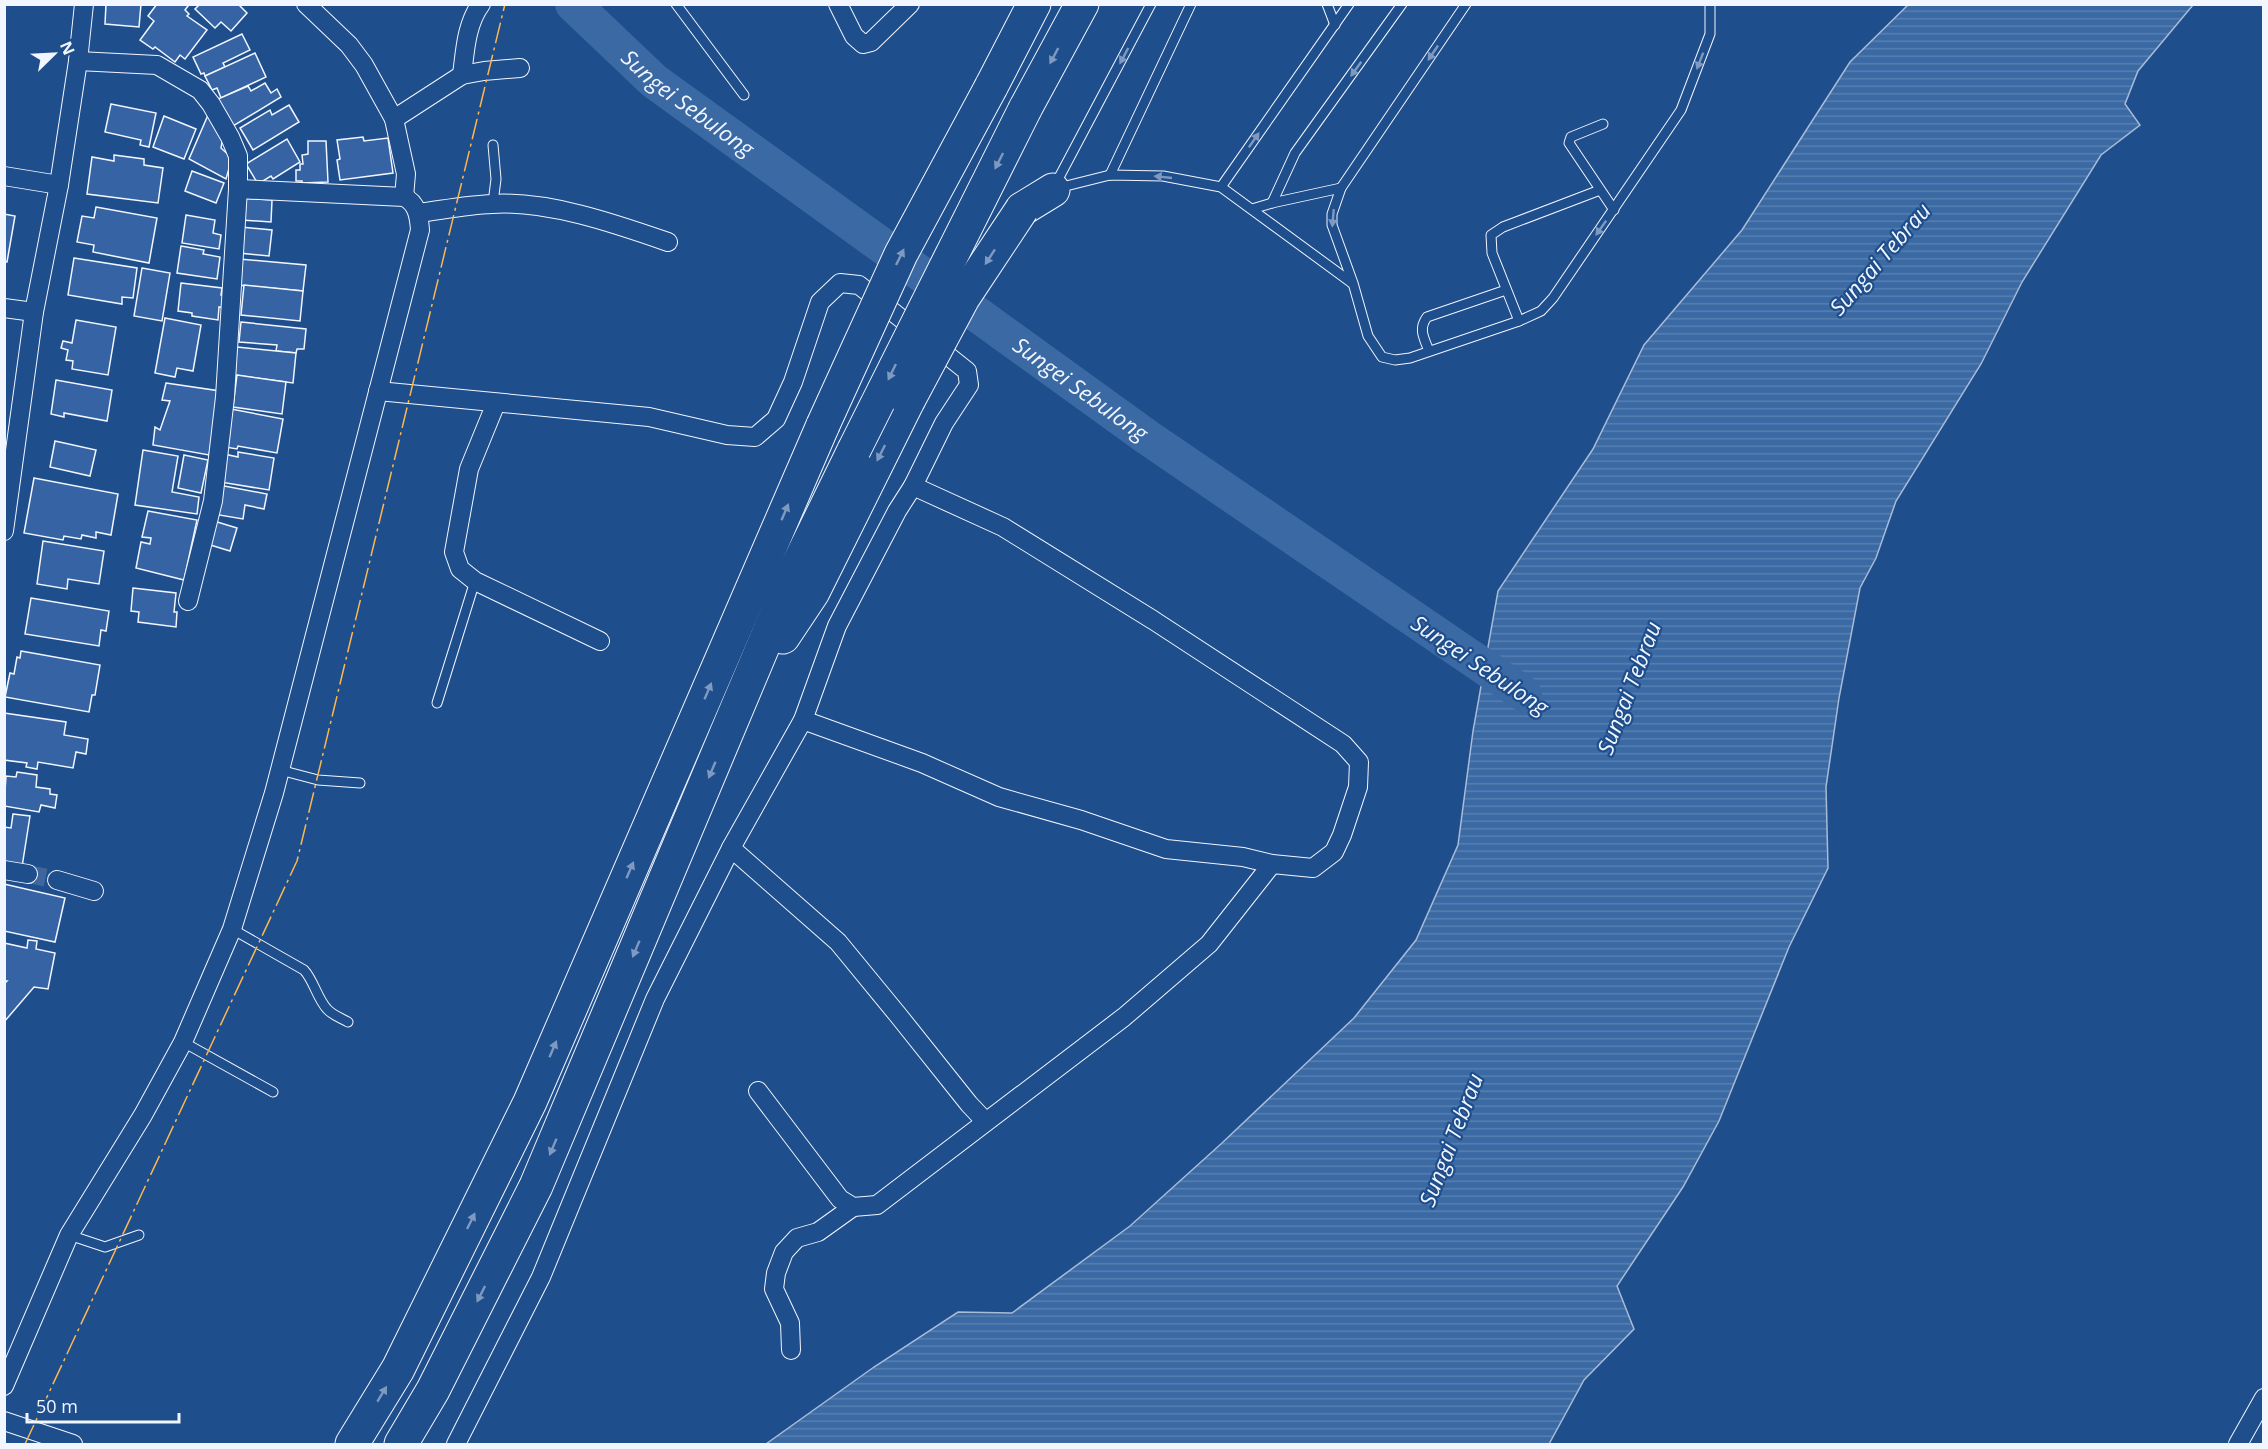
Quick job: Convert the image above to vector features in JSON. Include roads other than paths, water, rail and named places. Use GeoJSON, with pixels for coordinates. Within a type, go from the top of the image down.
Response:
{"type":"FeatureCollection","features":[{"type":"Feature","properties":{"kind":"highway"},"geometry":{"type":"LineString","coordinates":[[352,1444],[398,1369],[530,1102],[823,425],[901,254],[1035,4]]}},
{"type":"Feature","properties":{"kind":"highway"},"geometry":{"type":"LineString","coordinates":[[401,1444],[433,1390],[536,1186],[793,574],[1026,109],[1082,4]]}},
{"type":"Feature","properties":{"kind":"highway"},"geometry":{"type":"LineString","coordinates":[[743,696],[813,592],[908,401],[963,298],[1022,208],[1053,190]]}},
{"type":"Feature","properties":{"kind":"street"},"geometry":{"type":"LineString","coordinates":[[5,528],[34,312],[59,185],[78,61],[84,4]]}},
{"type":"Feature","properties":{"kind":"street"},"geometry":{"type":"LineString","coordinates":[[306,4],[349,45],[394,118],[406,174],[404,197]]}},
{"type":"Feature","properties":{"kind":"street"},"geometry":{"type":"LineString","coordinates":[[462,75],[467,34],[481,4]]}},
{"type":"Feature","properties":{"kind":"street"},"geometry":{"type":"LineString","coordinates":[[838,4],[854,36],[863,44],[871,42],[910,4]]}},
{"type":"Feature","properties":{"kind":"street"},"geometry":{"type":"LineString","coordinates":[[78,61],[157,65],[200,90],[211,104],[238,156],[225,397],[213,501],[188,602]]}},
{"type":"Feature","properties":{"kind":"street"},"geometry":{"type":"LineString","coordinates":[[394,118],[462,75],[520,68]]}},
{"type":"Feature","properties":{"kind":"street"},"geometry":{"type":"LineString","coordinates":[[4,177],[59,185]]}},
{"type":"Feature","properties":{"kind":"street"},"geometry":{"type":"LineString","coordinates":[[4,1386],[63,1247],[143,1115],[183,1042],[232,929],[252,869],[280,770],[420,230],[418,213],[413,204],[404,197],[238,189]]}},
{"type":"Feature","properties":{"kind":"street"},"geometry":{"type":"LineString","coordinates":[[418,213],[493,203],[530,206],[602,219],[668,242]]}},
{"type":"Feature","properties":{"kind":"street"},"geometry":{"type":"LineString","coordinates":[[378,391],[649,417],[727,435],[755,437],[776,419],[793,382],[819,302],[840,283],[860,285],[967,371],[969,385],[944,423],[913,486],[897,511],[837,626],[803,720],[731,848],[655,999],[541,1277],[456,1444]]}},
{"type":"Feature","properties":{"kind":"street"},"geometry":{"type":"LineString","coordinates":[[4,308],[34,312]]}},
{"type":"Feature","properties":{"kind":"street"},"geometry":{"type":"LineString","coordinates":[[496,403],[469,469],[454,552],[460,569],[475,581],[600,641]]}},
{"type":"Feature","properties":{"kind":"street"},"geometry":{"type":"LineString","coordinates":[[803,720],[922,763],[999,797],[1081,820],[1166,849],[1243,857],[1272,864],[1313,868],[1335,852],[1358,788],[1359,762],[1343,744],[1153,620],[1003,527],[913,486]]}},
{"type":"Feature","properties":{"kind":"street"},"geometry":{"type":"LineString","coordinates":[[731,848],[838,942],[985,1121]]}},
{"type":"Feature","properties":{"kind":"street"},"geometry":{"type":"LineString","coordinates":[[791,1350],[790,1323],[774,1289],[776,1274],[784,1252],[797,1238],[818,1232],[853,1207],[877,1205],[1124,1017],[1209,944],[1272,864]]}},
{"type":"Feature","properties":{"kind":"street"},"geometry":{"type":"LineString","coordinates":[[4,870],[28,874]]}},
{"type":"Feature","properties":{"kind":"street"},"geometry":{"type":"LineString","coordinates":[[57,880],[94,891]]}},
{"type":"Feature","properties":{"kind":"street"},"geometry":{"type":"LineString","coordinates":[[758,1091],[840,1199],[853,1207]]}},
{"type":"Feature","properties":{"kind":"street"},"geometry":{"type":"LineString","coordinates":[[2238,1444],[2264,1398]]}},
{"type":"Feature","properties":{"kind":"street"},"geometry":{"type":"LineString","coordinates":[[4,1421],[73,1444]]}},
{"type":"Feature","properties":{"kind":"lane"},"geometry":{"type":"LineString","coordinates":[[675,4],[744,95]]}},
{"type":"Feature","properties":{"kind":"lane"},"geometry":{"type":"LineString","coordinates":[[1053,190],[1151,4]]}},
{"type":"Feature","properties":{"kind":"lane"},"geometry":{"type":"LineString","coordinates":[[1110,175],[1191,4]]}},
{"type":"Feature","properties":{"kind":"lane"},"geometry":{"type":"LineString","coordinates":[[1327,4],[1335,25]]}},
{"type":"Feature","properties":{"kind":"lane"},"geometry":{"type":"LineString","coordinates":[[1221,188],[1349,4]]}},
{"type":"Feature","properties":{"kind":"lane"},"geometry":{"type":"LineString","coordinates":[[1272,203],[1295,153],[1402,4]]}},
{"type":"Feature","properties":{"kind":"lane"},"geometry":{"type":"LineString","coordinates":[[1466,4],[1341,188],[1332,214],[1332,225],[1353,283],[1368,336],[1383,357],[1395,360],[1410,358],[1519,321],[1540,311],[1553,298],[1681,110],[1710,34],[1710,4]]}},
{"type":"Feature","properties":{"kind":"lane"},"geometry":{"type":"LineString","coordinates":[[1603,124],[1571,137],[1569,143],[1614,210]]}},
{"type":"Feature","properties":{"kind":"lane"},"geometry":{"type":"LineString","coordinates":[[493,145],[496,179],[493,203]]}},
{"type":"Feature","properties":{"kind":"lane"},"geometry":{"type":"LineString","coordinates":[[1053,190],[1110,175],[1163,176],[1221,188],[1353,283]]}},
{"type":"Feature","properties":{"kind":"lane"},"geometry":{"type":"LineString","coordinates":[[1252,209],[1341,188]]}},
{"type":"Feature","properties":{"kind":"lane"},"geometry":{"type":"LineString","coordinates":[[1519,321],[1492,253],[1491,235],[1503,227],[1600,190]]}},
{"type":"Feature","properties":{"kind":"lane"},"geometry":{"type":"LineString","coordinates":[[1429,351],[1421,332],[1422,324],[1427,317],[1506,290]]}},
{"type":"Feature","properties":{"kind":"lane"},"geometry":{"type":"LineString","coordinates":[[437,703],[475,581]]}},
{"type":"Feature","properties":{"kind":"lane"},"geometry":{"type":"LineString","coordinates":[[280,770],[318,780],[360,783]]}},
{"type":"Feature","properties":{"kind":"lane"},"geometry":{"type":"LineString","coordinates":[[232,929],[304,970],[329,1012],[348,1022]]}},
{"type":"Feature","properties":{"kind":"lane"},"geometry":{"type":"LineString","coordinates":[[183,1042],[273,1092]]}},
{"type":"Feature","properties":{"kind":"lane"},"geometry":{"type":"LineString","coordinates":[[63,1247],[105,1246],[139,1235]]}},
{"type":"Feature","properties":{"kind":"water","name":"Sungai Tebrau"},"geometry":{"type":"Polygon","coordinates":[[[1908,5],[2193,5],[2138,71],[2125,104],[2140,125],[2101,155],[2022,282],[1981,364],[1896,501],[1876,558],[1860,588],[1839,698],[1826,787],[1828,868],[1789,947],[1719,1121],[1683,1187],[1617,1286],[1634,1329],[1584,1380],[1549,1444],[766,1444],[874,1367],[958,1312],[1012,1313],[1130,1226],[1354,1018],[1416,940],[1458,845],[1473,731],[1498,591],[1593,449],[1644,345],[1742,230],[1850,62],[1908,5]]]}},
{"type":"Feature","properties":{"kind":"waterway","name":"Sungei Sebulong"},"geometry":{"type":"LineString","coordinates":[[573,4],[654,81],[1147,437],[1524,694]]}},
{"type":"Feature","properties":{"kind":"tunnel"},"geometry":{"type":"LineString","coordinates":[[28,874],[57,880]]}}]}
